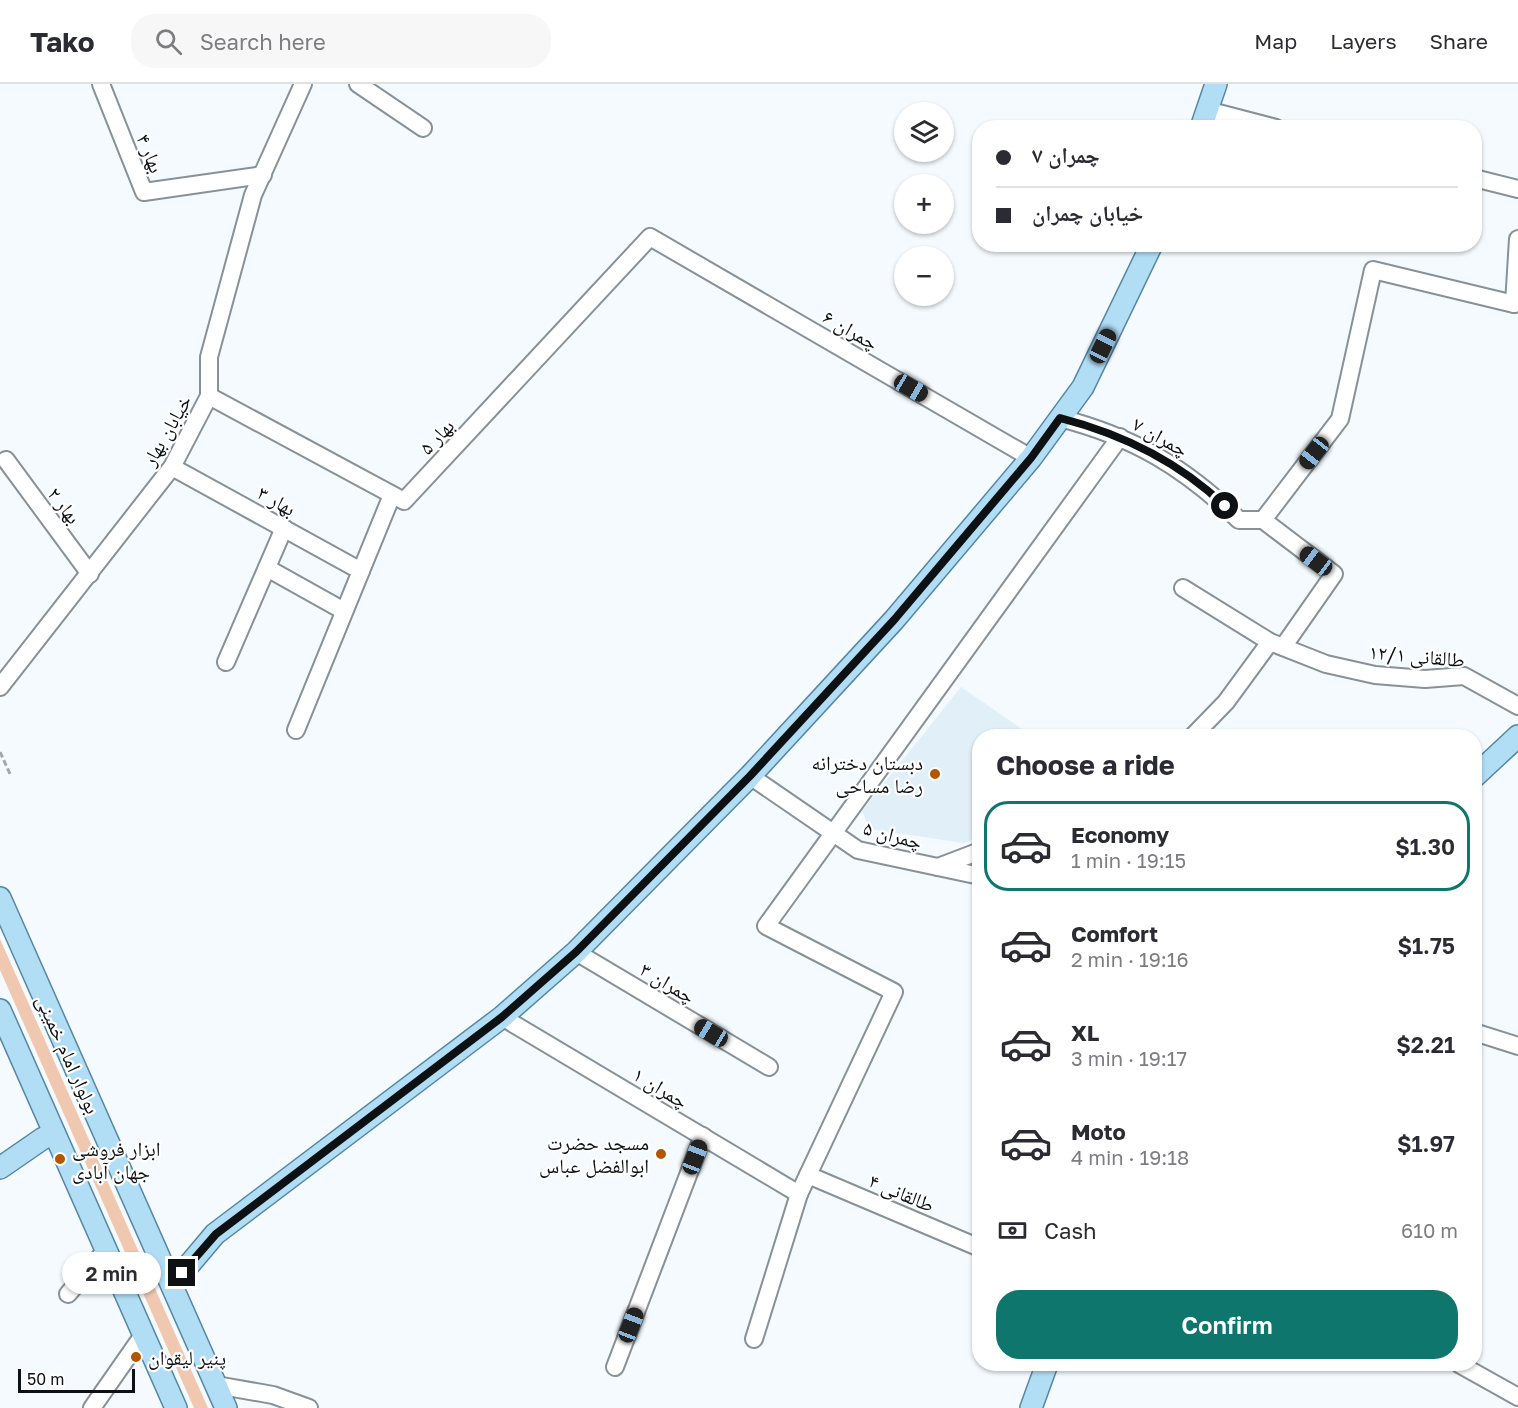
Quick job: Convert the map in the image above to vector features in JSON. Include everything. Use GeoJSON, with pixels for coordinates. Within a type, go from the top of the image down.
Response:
{"type":"FeatureCollection","features":[{"type":"Feature","properties":{"kind":"main road"},"geometry":{"type":"LineString","coordinates":[[1204,119],[1216,84]]}},
{"type":"Feature","properties":{"kind":"main road"},"geometry":{"type":"LineString","coordinates":[[172,1285],[216,1234],[502,1017],[576,952],[750,776],[894,620],[1031,458],[1083,387],[1148,252]]}},
{"type":"Feature","properties":{"kind":"main road"},"geometry":{"type":"LineString","coordinates":[[1482,770],[1518,736]]}},
{"type":"Feature","properties":{"kind":"main road","name":"بولوار امام خمینی"},"geometry":{"type":"LineString","coordinates":[[0,898],[226,1408]]}},
{"type":"Feature","properties":{"kind":"main road"},"geometry":{"type":"LineString","coordinates":[[0,1010],[176,1408]]}},
{"type":"Feature","properties":{"kind":"main road"},"geometry":{"type":"LineString","coordinates":[[0,1168],[54,1133]]}},
{"type":"Feature","properties":{"kind":"main road"},"geometry":{"type":"LineString","coordinates":[[1031,1408],[1044,1371]]}},
{"type":"Feature","properties":{"kind":"street","name":"بهار ۴"},"geometry":{"type":"LineString","coordinates":[[101,84],[144,192],[263,175]]}},
{"type":"Feature","properties":{"kind":"street","name":"خیابان بهار"},"geometry":{"type":"LineString","coordinates":[[0,687],[172,467],[209,396],[209,357],[254,195],[303,84]]}},
{"type":"Feature","properties":{"kind":"street"},"geometry":{"type":"LineString","coordinates":[[358,84],[423,128]]}},
{"type":"Feature","properties":{"kind":"street"},"geometry":{"type":"LineString","coordinates":[[1482,180],[1518,189]]}},
{"type":"Feature","properties":{"kind":"street","name":"چمران ۶"},"geometry":{"type":"LineString","coordinates":[[650,237],[1031,458]]}},
{"type":"Feature","properties":{"kind":"street","name":"بهار ۵"},"geometry":{"type":"LineString","coordinates":[[392,495],[404,501],[650,237]]}},
{"type":"Feature","properties":{"kind":"street"},"geometry":{"type":"LineString","coordinates":[[1200,729],[1277,644],[1334,574],[1263,520],[1340,419],[1373,270],[1516,303],[1518,239]]}},
{"type":"Feature","properties":{"kind":"street"},"geometry":{"type":"LineString","coordinates":[[209,396],[392,495],[296,730]]}},
{"type":"Feature","properties":{"kind":"street","name":"چمران ۷"},"geometry":{"type":"LineString","coordinates":[[1060,418],[1093,426],[1135,443],[1175,466],[1211,493],[1239,520],[1263,520]]}},
{"type":"Feature","properties":{"kind":"street"},"geometry":{"type":"LineString","coordinates":[[754,1339],[799,1194],[894,992],[766,926],[1120,437]]}},
{"type":"Feature","properties":{"kind":"street","name":"بهار ۲"},"geometry":{"type":"LineString","coordinates":[[6,460],[90,574]]}},
{"type":"Feature","properties":{"kind":"street","name":"بهار ۳"},"geometry":{"type":"LineString","coordinates":[[172,467],[361,570]]}},
{"type":"Feature","properties":{"kind":"street"},"geometry":{"type":"LineString","coordinates":[[226,662],[284,528]]}},
{"type":"Feature","properties":{"kind":"street"},"geometry":{"type":"LineString","coordinates":[[267,568],[344,611]]}},
{"type":"Feature","properties":{"kind":"street","name":"طالقانی ۱۲/۱"},"geometry":{"type":"LineString","coordinates":[[1183,588],[1277,644],[1326,664],[1375,675],[1425,679],[1464,676],[1518,706]]}},
{"type":"Feature","properties":{"kind":"street","name":"چمران ۵"},"geometry":{"type":"LineString","coordinates":[[750,776],[858,850],[972,874]]}},
{"type":"Feature","properties":{"kind":"street"},"geometry":{"type":"LineString","coordinates":[[937,867],[972,854]]}},
{"type":"Feature","properties":{"kind":"street","name":"چمران ۳"},"geometry":{"type":"LineString","coordinates":[[576,952],[769,1067]]}},
{"type":"Feature","properties":{"kind":"street","name":"چمران ۱"},"geometry":{"type":"LineString","coordinates":[[502,1017],[799,1194]]}},
{"type":"Feature","properties":{"kind":"street"},"geometry":{"type":"LineString","coordinates":[[1482,1035],[1518,1046]]}},
{"type":"Feature","properties":{"kind":"street"},"geometry":{"type":"LineString","coordinates":[[615,1367],[703,1136]]}},
{"type":"Feature","properties":{"kind":"street","name":"طالقانی ۴"},"geometry":{"type":"LineString","coordinates":[[808,1175],[972,1245]]}},
{"type":"Feature","properties":{"kind":"street"},"geometry":{"type":"LineString","coordinates":[[68,1294],[106,1250]]}},
{"type":"Feature","properties":{"kind":"street"},"geometry":{"type":"LineString","coordinates":[[92,1408],[144,1335]]}},
{"type":"Feature","properties":{"kind":"street"},"geometry":{"type":"LineString","coordinates":[[1472,1371],[1518,1397]]}},
{"type":"Feature","properties":{"kind":"street"},"geometry":{"type":"LineString","coordinates":[[216,1385],[273,1395],[309,1408]]}},
{"type":"Feature","properties":{"kind":"path"},"geometry":{"type":"LineString","coordinates":[[0,752],[11,776]]}},
{"type":"Feature","properties":{"kind":"shaded area","name":"دبستان دخترانه رضا مساحی"},"geometry":{"type":"Polygon","coordinates":[[[961,687],[1022,729],[972,729],[972,840],[964,843],[870,829],[862,811],[961,687]]]}},
{"type":"Feature","properties":{"kind":"shaded area"},"geometry":{"type":"Polygon","coordinates":[[[0,939],[208,1408],[194,1408],[0,970],[0,939]]]}},
{"type":"Feature","properties":{"kind":"place","name":"دبستان دخترانه رضا مساحی"},"geometry":{"type":"Point","coordinates":[935,774]}},
{"type":"Feature","properties":{"kind":"place","name":"مسجد حضرت ابوالفضل عباس"},"geometry":{"type":"Point","coordinates":[661,1154]}},
{"type":"Feature","properties":{"kind":"place","name":"ابزار فروشی جهان آبادی"},"geometry":{"type":"Point","coordinates":[60,1159]}},
{"type":"Feature","properties":{"kind":"place","name":"پنیر لیقوان"},"geometry":{"type":"Point","coordinates":[136,1357]}},
{"type":"Feature","properties":{"kind":"route"},"geometry":{"type":"LineString","coordinates":[[182,1273],[216,1234],[502,1017],[576,952],[750,776],[894,620],[1031,458],[1060,418],[1093,426],[1135,443],[1175,466],[1225,506]]}}]}
